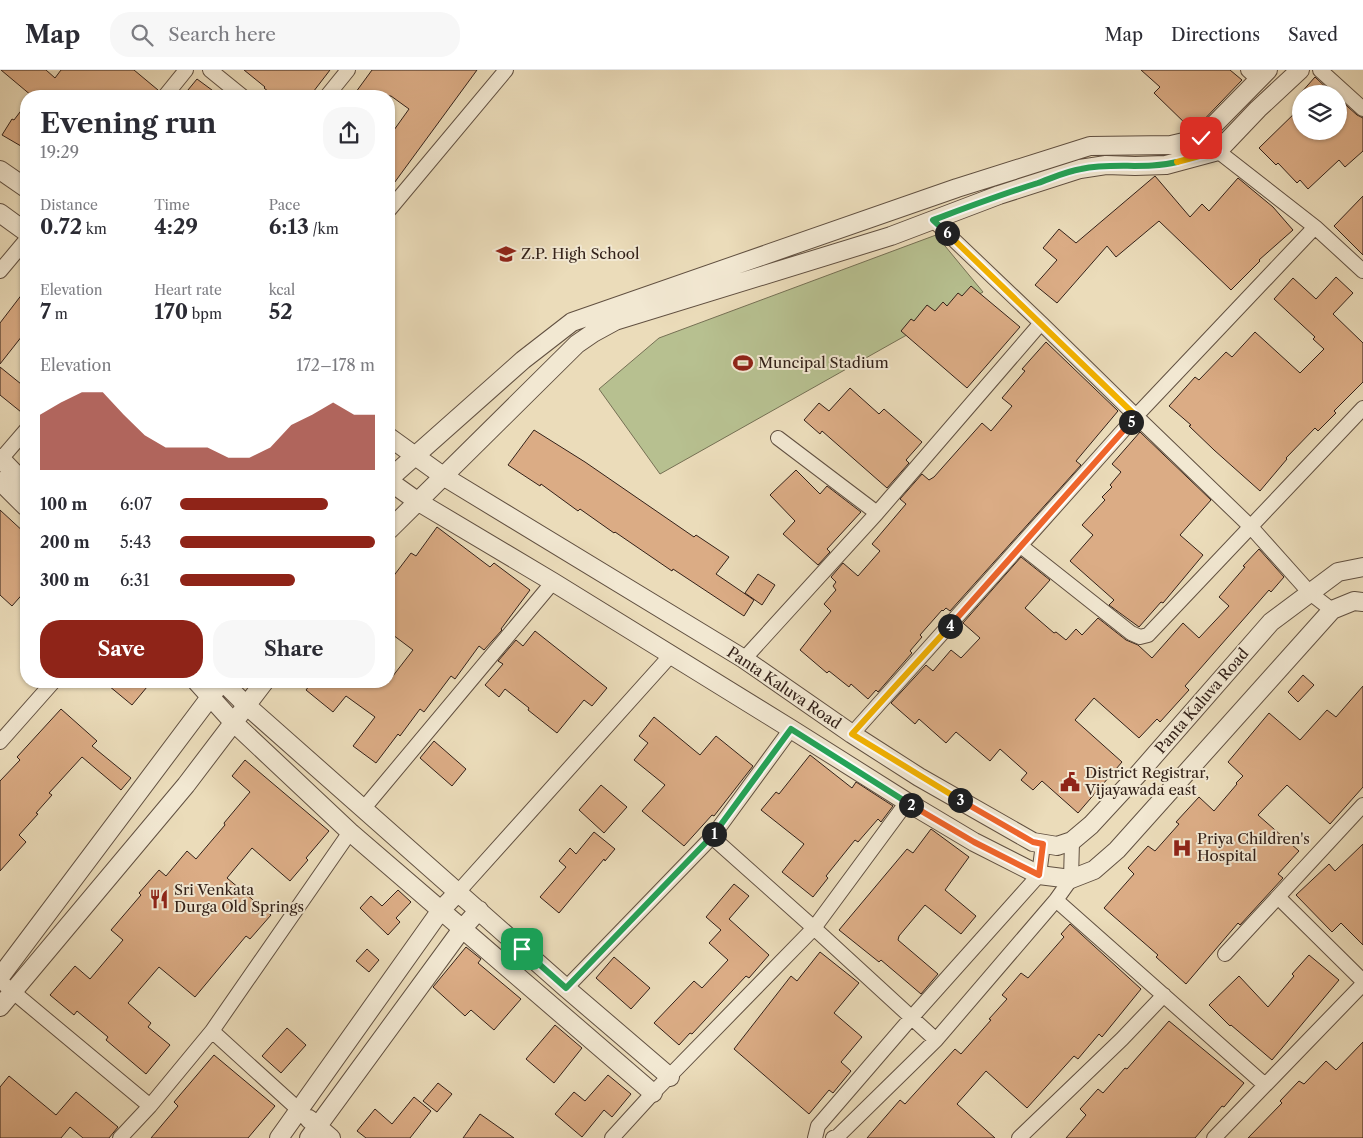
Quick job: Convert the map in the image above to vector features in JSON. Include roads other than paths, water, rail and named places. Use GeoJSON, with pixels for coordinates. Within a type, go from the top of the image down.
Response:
{"type":"FeatureCollection","features":[{"type":"Feature","properties":{"kind":"street"},"geometry":{"type":"LineString","coordinates":[[170,90],[186,70]]}},
{"type":"Feature","properties":{"kind":"street"},"geometry":{"type":"LineString","coordinates":[[210,70],[235,90]]}},
{"type":"Feature","properties":{"kind":"street"},"geometry":{"type":"LineString","coordinates":[[332,90],[348,70]]}},
{"type":"Feature","properties":{"kind":"street"},"geometry":{"type":"LineString","coordinates":[[395,203],[506,70]]}},
{"type":"Feature","properties":{"kind":"street"},"geometry":{"type":"LineString","coordinates":[[395,524],[577,344],[615,321],[891,236],[999,195],[1080,169],[1106,165],[1166,165],[1218,151],[1258,109],[1300,70]]}},
{"type":"Feature","properties":{"kind":"street"},"geometry":{"type":"LineString","coordinates":[[1320,70],[1363,109]]}},
{"type":"Feature","properties":{"kind":"street"},"geometry":{"type":"LineString","coordinates":[[395,474],[522,360],[572,322],[957,188],[1090,146],[1171,145],[1201,138],[1258,73]]}},
{"type":"Feature","properties":{"kind":"street"},"geometry":{"type":"LineString","coordinates":[[1201,138],[1315,227],[1363,271]]}},
{"type":"Feature","properties":{"kind":"street"},"geometry":{"type":"LineString","coordinates":[[0,170],[20,184]]}},
{"type":"Feature","properties":{"kind":"street"},"geometry":{"type":"LineString","coordinates":[[0,213],[20,228]]}},
{"type":"Feature","properties":{"kind":"street"},"geometry":{"type":"LineString","coordinates":[[933,220],[1251,527],[1310,593],[1332,610]]}},
{"type":"Feature","properties":{"kind":"street"},"geometry":{"type":"LineString","coordinates":[[852,734],[1136,416],[1315,227]]}},
{"type":"Feature","properties":{"kind":"street"},"geometry":{"type":"LineString","coordinates":[[0,271],[20,247]]}},
{"type":"Feature","properties":{"kind":"street"},"geometry":{"type":"LineString","coordinates":[[744,658],[877,513],[1041,323]]}},
{"type":"Feature","properties":{"kind":"street"},"geometry":{"type":"LineString","coordinates":[[1021,546],[1131,633],[1136,636],[1148,635],[1360,416]]}},
{"type":"Feature","properties":{"kind":"street"},"geometry":{"type":"LineString","coordinates":[[20,437],[0,459],[20,479]]}},
{"type":"Feature","properties":{"kind":"street"},"geometry":{"type":"LineString","coordinates":[[778,438],[877,513]]}},
{"type":"Feature","properties":{"kind":"street","name":"Panta Kaluva Road"},"geometry":{"type":"LineString","coordinates":[[395,441],[443,476],[744,658],[852,734],[919,777],[1033,842],[1057,846],[1072,841],[1091,825],[1140,772],[1271,622],[1338,572],[1363,567]]}},
{"type":"Feature","properties":{"kind":"street"},"geometry":{"type":"LineString","coordinates":[[0,481],[20,501]]}},
{"type":"Feature","properties":{"kind":"street","name":"Panta Kaluva Road"},"geometry":{"type":"LineString","coordinates":[[395,484],[417,501],[553,582],[906,802],[974,842],[1039,875],[1071,880]]}},
{"type":"Feature","properties":{"kind":"street"},"geometry":{"type":"LineString","coordinates":[[364,808],[553,582]]}},
{"type":"Feature","properties":{"kind":"street"},"geometry":{"type":"LineString","coordinates":[[833,1138],[838,1136],[936,1040],[1071,880],[1094,870],[1117,850],[1332,610],[1354,601],[1363,602]]}},
{"type":"Feature","properties":{"kind":"street"},"geometry":{"type":"LineString","coordinates":[[279,1138],[441,910],[671,655]]}},
{"type":"Feature","properties":{"kind":"street"},"geometry":{"type":"LineString","coordinates":[[0,742],[48,688]]}},
{"type":"Feature","properties":{"kind":"street"},"geometry":{"type":"LineString","coordinates":[[203,688],[234,722],[350,832],[653,1093]]}},
{"type":"Feature","properties":{"kind":"street"},"geometry":{"type":"LineString","coordinates":[[0,977],[216,688]]}},
{"type":"Feature","properties":{"kind":"street"},"geometry":{"type":"LineString","coordinates":[[229,688],[566,988],[670,1077]]}},
{"type":"Feature","properties":{"kind":"street"},"geometry":{"type":"LineString","coordinates":[[0,1007],[6,986],[186,785],[259,688]]}},
{"type":"Feature","properties":{"kind":"street"},"geometry":{"type":"LineString","coordinates":[[566,988],[712,837],[791,729]]}},
{"type":"Feature","properties":{"kind":"street"},"geometry":{"type":"LineString","coordinates":[[612,1138],[653,1093],[814,928],[906,802]]}},
{"type":"Feature","properties":{"kind":"street"},"geometry":{"type":"LineString","coordinates":[[1225,954],[1363,805]]}},
{"type":"Feature","properties":{"kind":"street"},"geometry":{"type":"LineString","coordinates":[[120,1138],[150,1106],[212,1031],[350,832]]}},
{"type":"Feature","properties":{"kind":"street"},"geometry":{"type":"LineString","coordinates":[[712,837],[936,1040]]}},
{"type":"Feature","properties":{"kind":"street"},"geometry":{"type":"LineString","coordinates":[[1071,880],[1072,841]]}},
{"type":"Feature","properties":{"kind":"street"},"geometry":{"type":"LineString","coordinates":[[816,1138],[818,1126],[1039,875],[1043,844]]}},
{"type":"Feature","properties":{"kind":"street"},"geometry":{"type":"LineString","coordinates":[[1214,1138],[1363,982],[1278,897]]}},
{"type":"Feature","properties":{"kind":"street"},"geometry":{"type":"LineString","coordinates":[[1056,900],[1265,1085]]}},
{"type":"Feature","properties":{"kind":"street"},"geometry":{"type":"LineString","coordinates":[[313,1132],[462,929],[479,910]]}},
{"type":"Feature","properties":{"kind":"street"},"geometry":{"type":"LineString","coordinates":[[6,986],[150,1106]]}},
{"type":"Feature","properties":{"kind":"street"},"geometry":{"type":"LineString","coordinates":[[1019,1138],[1122,1039],[1164,995]]}},
{"type":"Feature","properties":{"kind":"street"},"geometry":{"type":"LineString","coordinates":[[212,1031],[299,1110],[313,1132],[331,1138]]}},
{"type":"Feature","properties":{"kind":"place","name":"Z.P. High School"},"geometry":{"type":"Point","coordinates":[506,254]}},
{"type":"Feature","properties":{"kind":"place","name":"Muncipal Stadium"},"geometry":{"type":"Point","coordinates":[743,363]}},
{"type":"Feature","properties":{"kind":"place","name":"District Registrar, Vijayawada east"},"geometry":{"type":"Point","coordinates":[1070,782]}},
{"type":"Feature","properties":{"kind":"place","name":"Priya Children's Hospital"},"geometry":{"type":"Point","coordinates":[1182,848]}},
{"type":"Feature","properties":{"kind":"place","name":"Sri Venkata Durga Old Springs"},"geometry":{"type":"Point","coordinates":[159,899]}}]}
